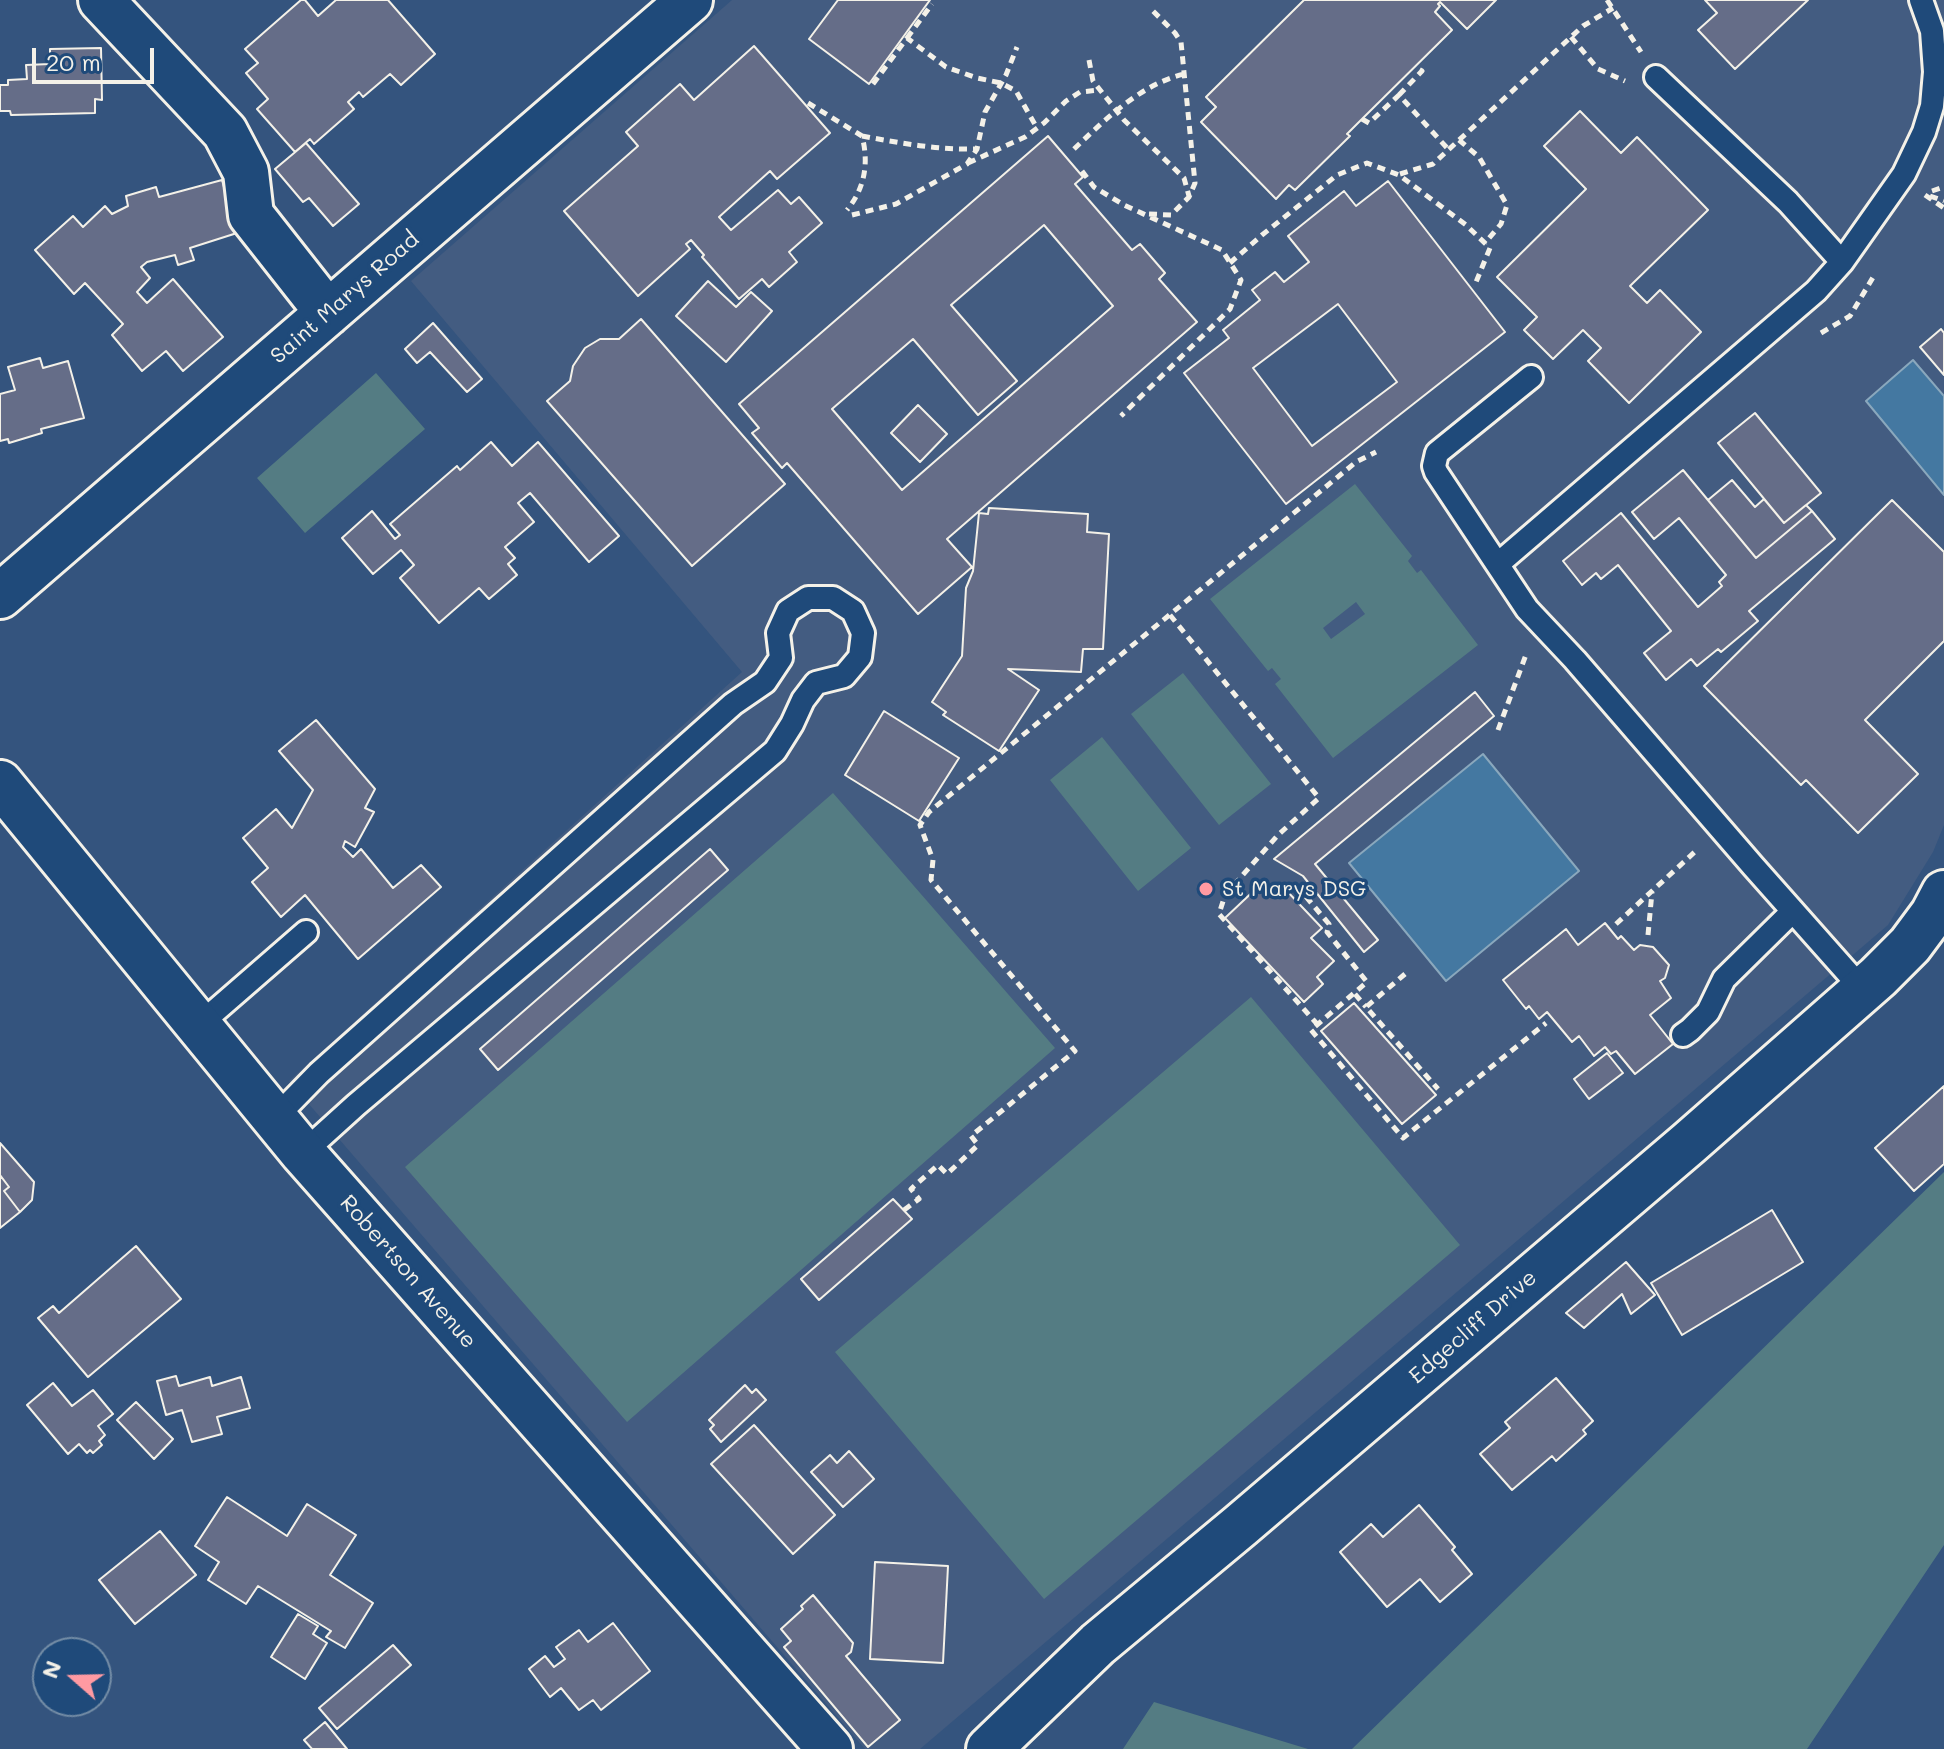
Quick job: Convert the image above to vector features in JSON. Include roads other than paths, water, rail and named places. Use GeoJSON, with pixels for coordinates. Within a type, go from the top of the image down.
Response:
{"type":"FeatureCollection","features":[{"type":"Feature","properties":{"kind":"street"},"geometry":{"type":"LineString","coordinates":[[101,0],[225,132],[246,172],[251,215],[328,313]]}},
{"type":"Feature","properties":{"kind":"street","name":"Saint Marys Road"},"geometry":{"type":"LineString","coordinates":[[0,596],[690,0]]}},
{"type":"Feature","properties":{"kind":"street","name":"Robertson Avenue"},"geometry":{"type":"LineString","coordinates":[[0,783],[303,1153],[830,1749]]}},
{"type":"Feature","properties":{"kind":"street","name":"Edgecliff Drive"},"geometry":{"type":"LineString","coordinates":[[989,1749],[1098,1644],[1689,1143],[1863,990],[1910,945],[1944,893]]}},
{"type":"Feature","properties":{"kind":"lane"},"geometry":{"type":"LineString","coordinates":[[1498,564],[1816,291],[1842,262],[1904,174],[1924,132],[1932,106],[1935,72],[1932,31],[1921,0]]}},
{"type":"Feature","properties":{"kind":"lane"},"geometry":{"type":"LineString","coordinates":[[1646,81],[1788,202],[1842,262]]}},
{"type":"Feature","properties":{"kind":"lane"},"geometry":{"type":"LineString","coordinates":[[1531,377],[1443,447],[1434,459],[1436,472],[1527,609],[1863,990]]}},
{"type":"Feature","properties":{"kind":"lane"},"geometry":{"type":"LineString","coordinates":[[275,1118],[319,1073],[733,704],[765,682],[781,658],[778,633],[788,611],[808,598],[833,598],[853,611],[863,633],[860,657],[844,676],[816,683],[775,751],[303,1153]]}},
{"type":"Feature","properties":{"kind":"lane"},"geometry":{"type":"LineString","coordinates":[[1683,1035],[1708,1012],[1724,979],[1793,911]]}},
{"type":"Feature","properties":{"kind":"lane"},"geometry":{"type":"LineString","coordinates":[[199,1025],[306,932]]}},
{"type":"Feature","properties":{"kind":"place","name":"St Marys DSG"},"geometry":{"type":"Point","coordinates":[1206,889]}}]}
